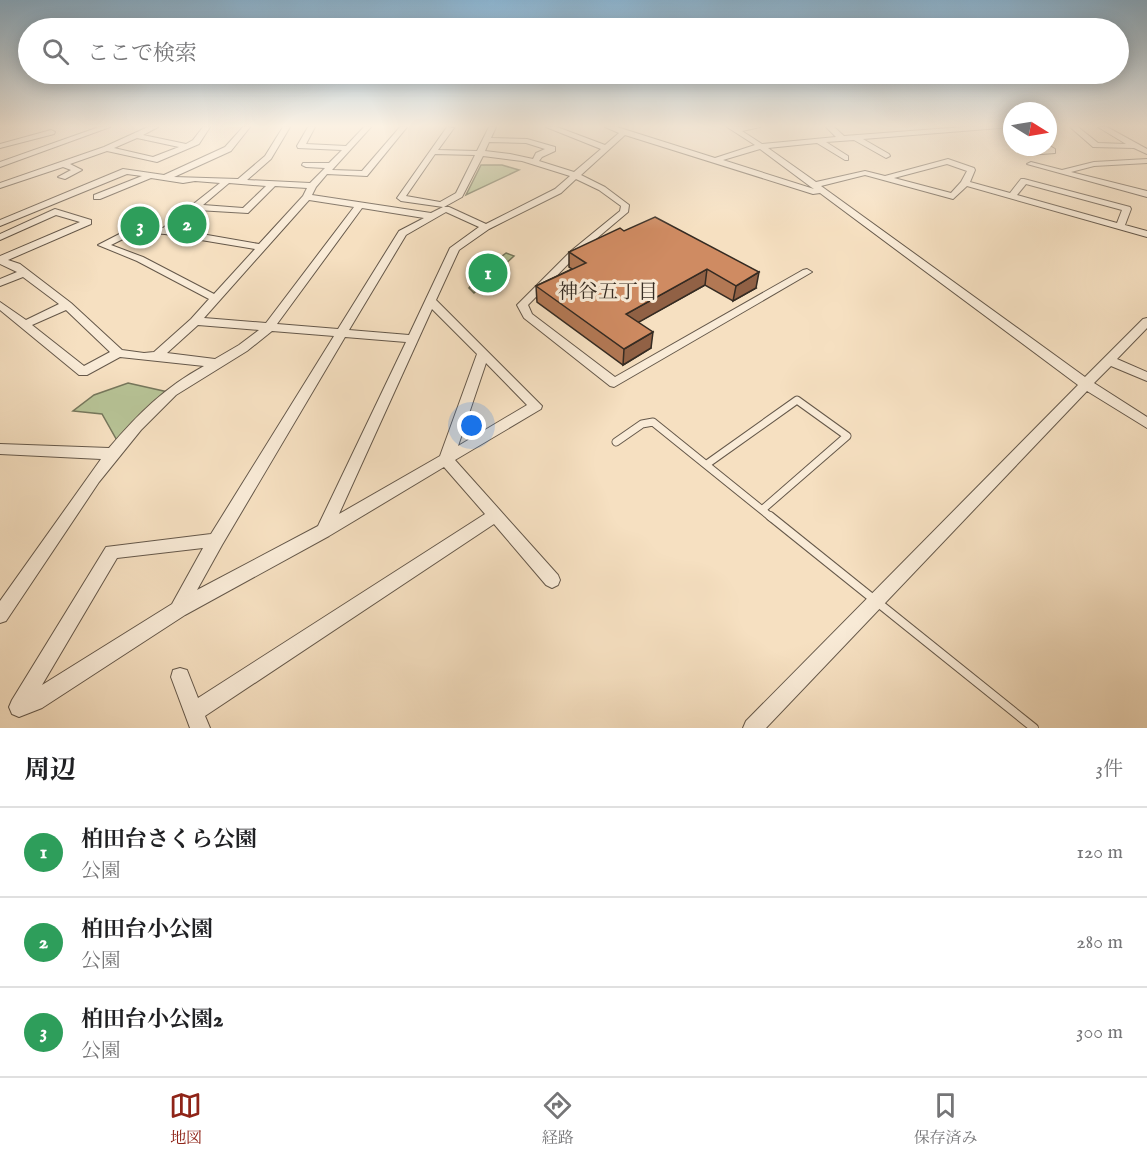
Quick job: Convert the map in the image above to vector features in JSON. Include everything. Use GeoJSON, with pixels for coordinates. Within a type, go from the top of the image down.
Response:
{"type":"FeatureCollection","features":[{"type":"Feature","properties":{"kind":"street"},"geometry":{"type":"LineString","coordinates":[[0,187],[71,161]]}},
{"type":"Feature","properties":{"kind":"street"},"geometry":{"type":"LineString","coordinates":[[163,179],[202,161]]}},
{"type":"Feature","properties":{"kind":"street"},"geometry":{"type":"LineString","coordinates":[[240,182],[264,161]]}},
{"type":"Feature","properties":{"kind":"street"},"geometry":{"type":"LineString","coordinates":[[157,356],[195,321],[307,197],[312,186],[337,161]]}},
{"type":"Feature","properties":{"kind":"street"},"geometry":{"type":"LineString","coordinates":[[306,165],[364,174],[375,161]]}},
{"type":"Feature","properties":{"kind":"street"},"geometry":{"type":"LineString","coordinates":[[428,161],[401,198],[441,205],[459,195],[476,161]]}},
{"type":"Feature","properties":{"kind":"street"},"geometry":{"type":"LineString","coordinates":[[527,161],[576,176],[614,194],[625,205],[624,212],[574,253],[522,305],[528,316],[614,383],[807,272]]}},
{"type":"Feature","properties":{"kind":"street"},"geometry":{"type":"LineString","coordinates":[[324,531],[432,302],[455,248],[486,227],[558,191],[592,161]]}},
{"type":"Feature","properties":{"kind":"street"},"geometry":{"type":"LineString","coordinates":[[713,161],[827,195]]}},
{"type":"Feature","properties":{"kind":"street"},"geometry":{"type":"LineString","coordinates":[[781,161],[1087,385],[1147,423]]}},
{"type":"Feature","properties":{"kind":"street"},"geometry":{"type":"LineString","coordinates":[[814,185],[865,173],[954,196],[965,183],[971,170],[948,161],[885,178]]}},
{"type":"Feature","properties":{"kind":"street"},"geometry":{"type":"LineString","coordinates":[[1061,171],[1094,164],[1147,161]]}},
{"type":"Feature","properties":{"kind":"street"},"geometry":{"type":"LineString","coordinates":[[62,164],[78,170],[62,177]]}},
{"type":"Feature","properties":{"kind":"street"},"geometry":{"type":"LineString","coordinates":[[1031,164],[1147,194]]}},
{"type":"Feature","properties":{"kind":"street"},"geometry":{"type":"LineString","coordinates":[[0,223],[126,171],[163,179],[312,186]]}},
{"type":"Feature","properties":{"kind":"street"},"geometry":{"type":"LineString","coordinates":[[97,197],[149,176]]}},
{"type":"Feature","properties":{"kind":"street"},"geometry":{"type":"LineString","coordinates":[[165,231],[227,181]]}},
{"type":"Feature","properties":{"kind":"street"},"geometry":{"type":"LineString","coordinates":[[1012,196],[1024,181],[1127,209],[1120,226]]}},
{"type":"Feature","properties":{"kind":"street"},"geometry":{"type":"LineString","coordinates":[[965,183],[1147,234]]}},
{"type":"Feature","properties":{"kind":"street"},"geometry":{"type":"LineString","coordinates":[[195,207],[245,211],[273,184]]}},
{"type":"Feature","properties":{"kind":"street"},"geometry":{"type":"LineString","coordinates":[[0,187],[11,193]]}},
{"type":"Feature","properties":{"kind":"street"},"geometry":{"type":"LineString","coordinates":[[307,197],[431,216]]}},
{"type":"Feature","properties":{"kind":"street"},"geometry":{"type":"LineString","coordinates":[[0,615],[69,511],[160,401],[215,363],[255,341],[268,328],[360,205]]}},
{"type":"Feature","properties":{"kind":"street"},"geometry":{"type":"LineString","coordinates":[[179,609],[216,540],[402,233],[446,208],[486,227]]}},
{"type":"Feature","properties":{"kind":"street"},"geometry":{"type":"LineString","coordinates":[[0,237],[56,212],[88,222],[0,261]]}},
{"type":"Feature","properties":{"kind":"street"},"geometry":{"type":"LineString","coordinates":[[214,298],[140,259],[103,245],[136,229],[165,231],[260,247]]}},
{"type":"Feature","properties":{"kind":"street"},"geometry":{"type":"LineString","coordinates":[[0,261],[16,266],[67,305],[118,353],[215,363]]}},
{"type":"Feature","properties":{"kind":"street"},"geometry":{"type":"LineString","coordinates":[[0,283],[23,273]]}},
{"type":"Feature","properties":{"kind":"street"},"geometry":{"type":"LineString","coordinates":[[216,540],[112,552],[19,707],[35,701],[179,609],[324,531],[536,406],[432,302]]}},
{"type":"Feature","properties":{"kind":"street"},"geometry":{"type":"LineString","coordinates":[[0,305],[83,372],[118,353]]}},
{"type":"Feature","properties":{"kind":"street"},"geometry":{"type":"LineString","coordinates":[[26,324],[67,305]]}},
{"type":"Feature","properties":{"kind":"street"},"geometry":{"type":"LineString","coordinates":[[195,321],[413,339]]}},
{"type":"Feature","properties":{"kind":"street"},"geometry":{"type":"LineString","coordinates":[[753,728],[1146,323]]}},
{"type":"Feature","properties":{"kind":"street"},"geometry":{"type":"LineString","coordinates":[[446,459],[483,353]]}},
{"type":"Feature","properties":{"kind":"street"},"geometry":{"type":"LineString","coordinates":[[1109,360],[1147,377]]}},
{"type":"Feature","properties":{"kind":"street"},"geometry":{"type":"LineString","coordinates":[[0,449],[114,454]]}},
{"type":"Feature","properties":{"kind":"street"},"geometry":{"type":"LineString","coordinates":[[446,459],[552,580]]}},
{"type":"Feature","properties":{"kind":"street"},"geometry":{"type":"LineString","coordinates":[[180,677],[197,720],[495,515]]}},
{"type":"Feature","properties":{"kind":"lane"},"geometry":{"type":"LineString","coordinates":[[707,465],[797,399],[847,436],[763,509]]}},
{"type":"Feature","properties":{"kind":"lane"},"geometry":{"type":"LineString","coordinates":[[616,442],[642,424],[653,422],[1034,728]]}},
{"type":"Feature","properties":{"kind":"green space"},"geometry":{"type":"Polygon","coordinates":[[[481,165],[502,165],[519,170],[466,195],[481,165]]]}},
{"type":"Feature","properties":{"kind":"green space"},"geometry":{"type":"Polygon","coordinates":[[[506,253],[514,256],[474,293],[469,288],[484,270],[506,253]]]}},
{"type":"Feature","properties":{"kind":"green space"},"geometry":{"type":"Polygon","coordinates":[[[128,383],[168,392],[119,444],[102,414],[73,411],[94,395],[128,383]]]}},
{"type":"Feature","properties":{"kind":"building"},"geometry":{"type":"Polygon","coordinates":[[[655,217],[759,272],[736,286],[707,269],[626,314],[653,332],[624,349],[536,286],[586,263],[569,252],[620,228],[624,231],[655,217]]]}},
{"type":"Feature","properties":{"kind":"place","name":"柏田台小公園"},"geometry":{"type":"Point","coordinates":[187,224]}},
{"type":"Feature","properties":{"kind":"place","name":"柏田台小公園2"},"geometry":{"type":"Point","coordinates":[140,226]}},
{"type":"Feature","properties":{"kind":"place","name":"柏田台さくら公園"},"geometry":{"type":"Point","coordinates":[488,273]}},
{"type":"Feature","properties":{"kind":"district","name":"神谷五丁目"},"geometry":{"type":"Point","coordinates":[608,291]}}]}
